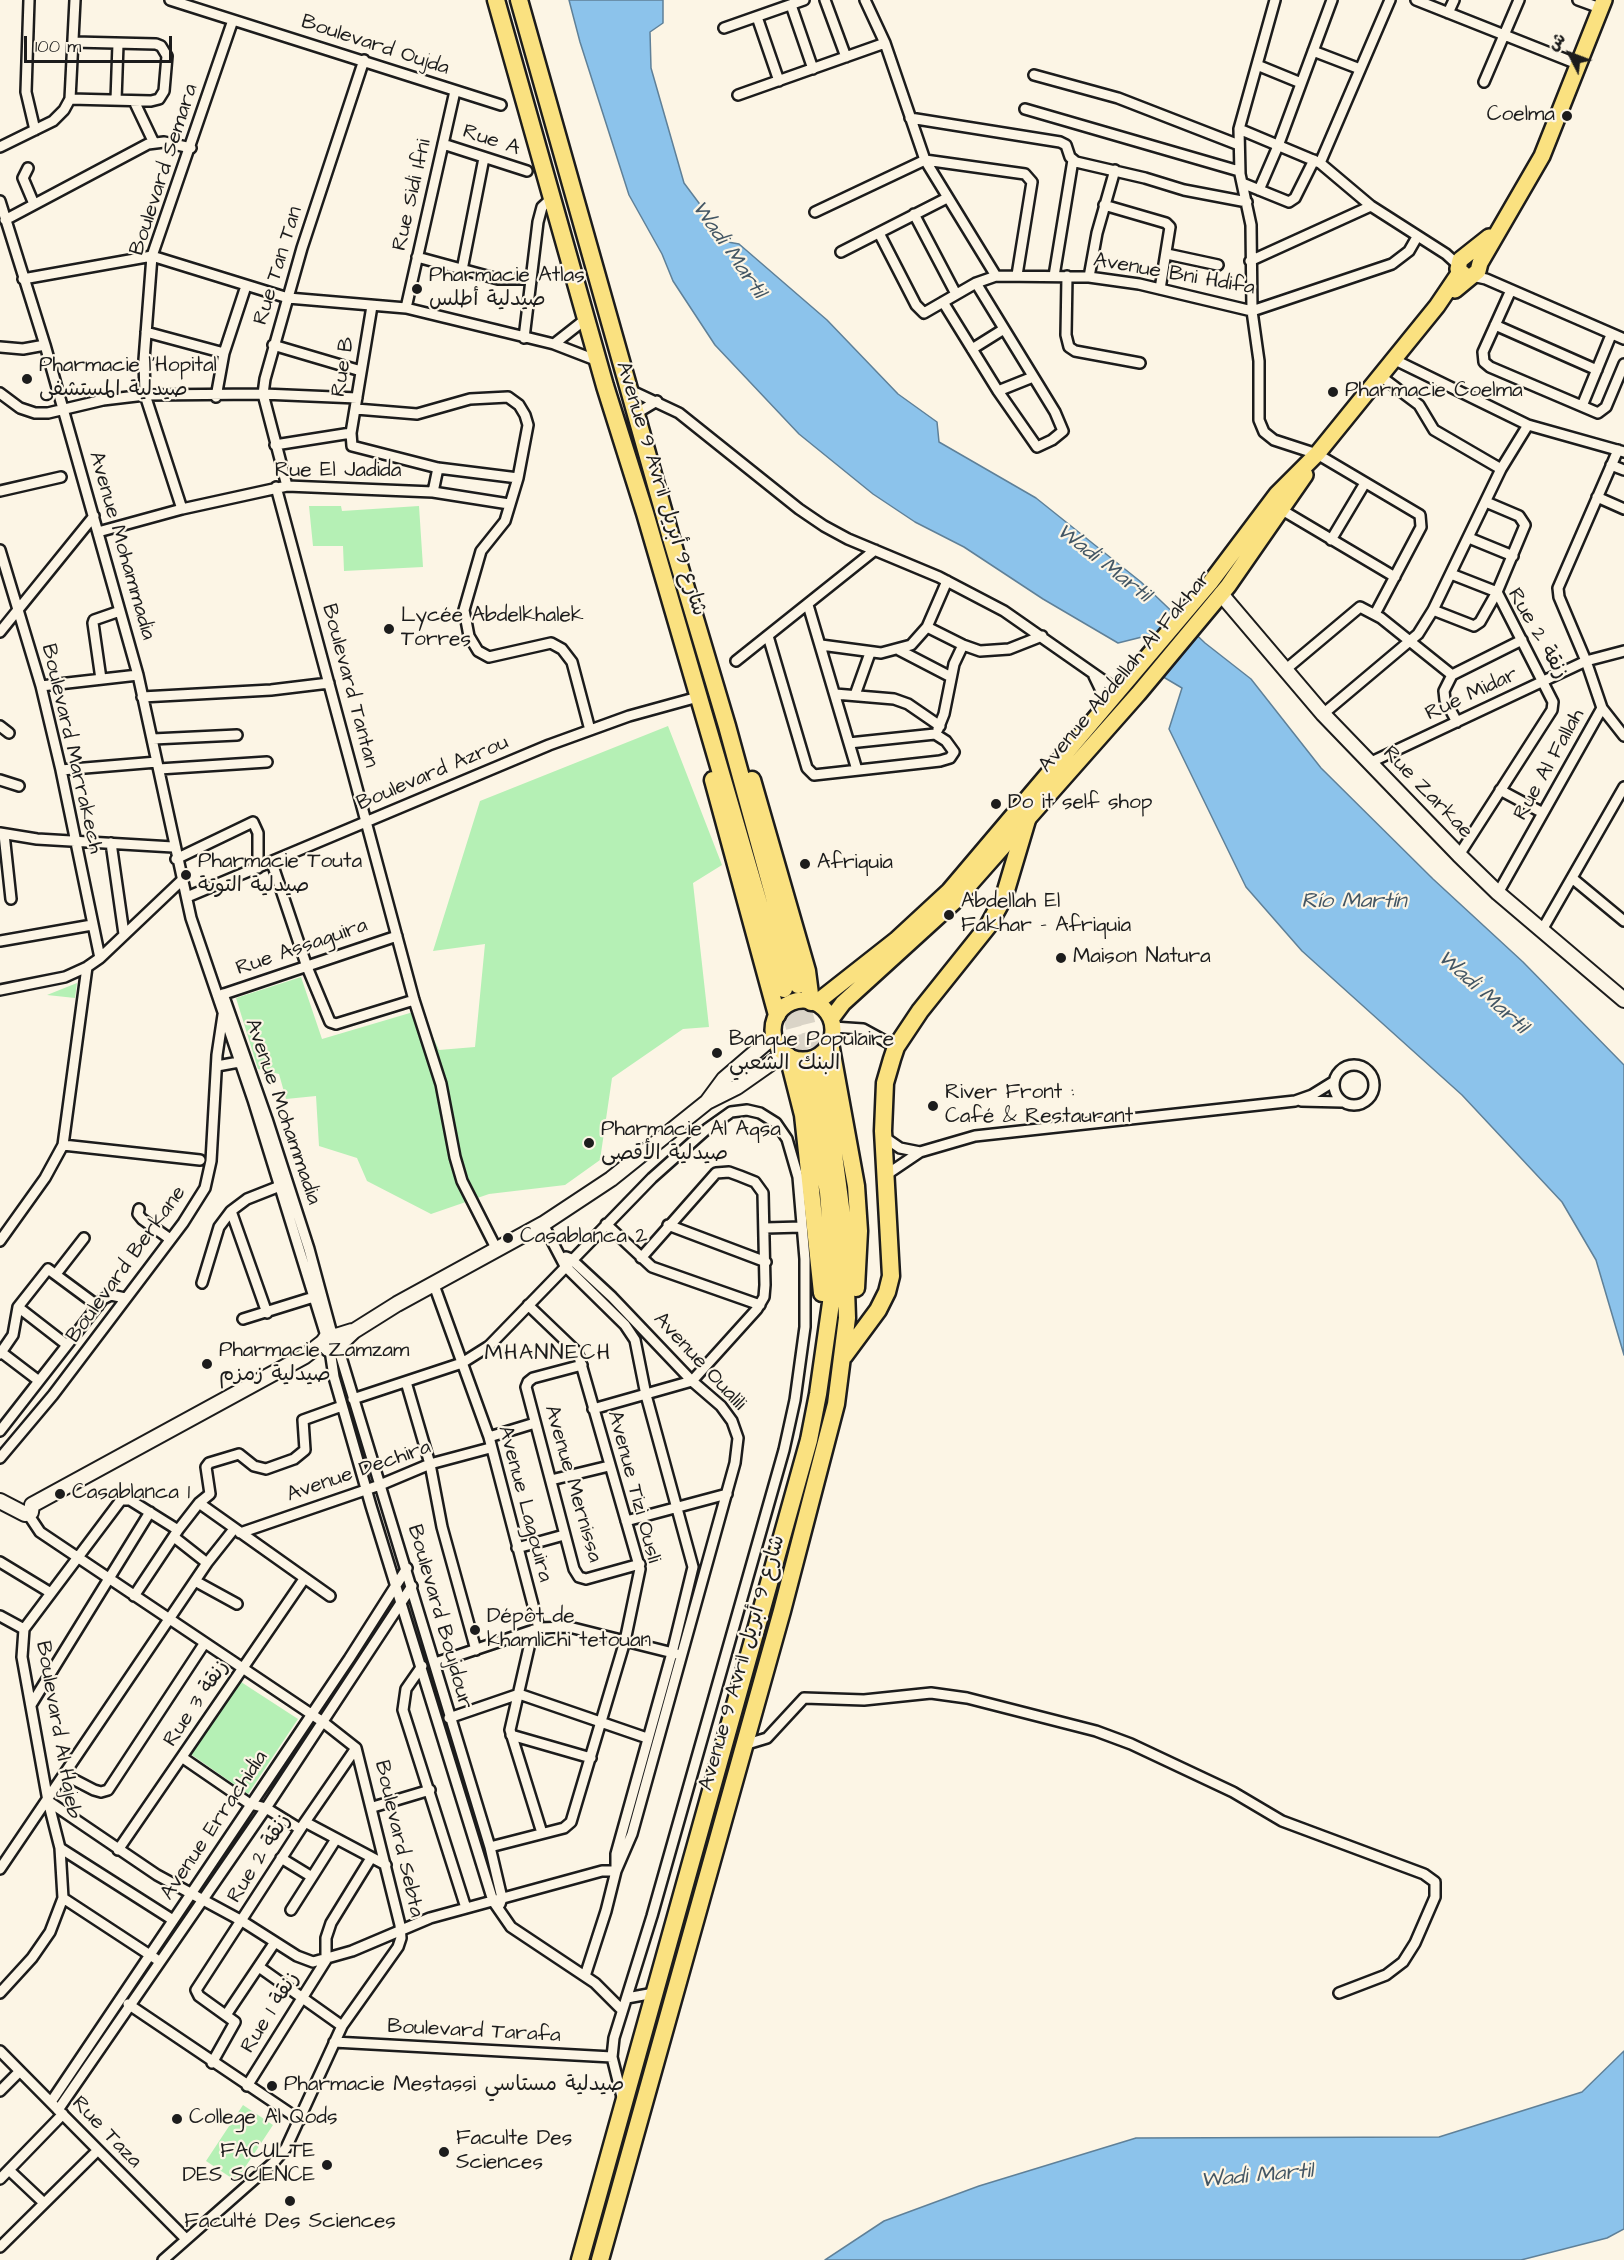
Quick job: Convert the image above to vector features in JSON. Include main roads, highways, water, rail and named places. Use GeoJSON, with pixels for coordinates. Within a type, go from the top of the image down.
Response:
{"type":"FeatureCollection","features":[{"type":"Feature","properties":{"kind":"highway","name":"Avenue 9 Avril شارع 9 أبريل"},"geometry":{"type":"LineString","coordinates":[[496,0],[598,361],[698,697],[791,987],[727,726],[671,538],[519,0]]}},
{"type":"Feature","properties":{"kind":"highway"},"geometry":{"type":"LineString","coordinates":[[727,726],[752,778],[807,971],[813,1002]]}},
{"type":"Feature","properties":{"kind":"highway"},"geometry":{"type":"LineString","coordinates":[[711,735],[712,772],[716,794],[777,1016]]}},
{"type":"Feature","properties":{"kind":"highway"},"geometry":{"type":"LineString","coordinates":[[844,1357],[878,1310],[887,1292],[892,1258],[884,1137],[885,1083],[896,1047],[921,1011],[988,926],[1004,897],[1027,820]]}},
{"type":"Feature","properties":{"kind":"highway"},"geometry":{"type":"LineString","coordinates":[[831,1030],[852,1162],[859,1231],[857,1281],[847,1318]]}},
{"type":"Feature","properties":{"kind":"highway"},"geometry":{"type":"LineString","coordinates":[[786,1055],[802,1115],[811,1173],[822,1276],[823,1332],[826,1341]]}},
{"type":"Feature","properties":{"kind":"highway","name":"Avenue 9 Avril شارع 9 أبريل"},"geometry":{"type":"LineString","coordinates":[[580,2260],[808,1440],[826,1341],[833,1273],[831,1226],[811,1070],[840,1182],[847,1318],[844,1357],[829,1440],[600,2260]]}},
{"type":"Feature","properties":{"kind":"main road","name":"Avenue Abdellah Al Fakhar"},"geometry":{"type":"LineString","coordinates":[[831,1030],[843,1004],[955,901],[1138,694],[1215,589],[1277,494],[1307,466],[1501,227],[1542,156],[1580,65],[1602,4]]}},
{"type":"Feature","properties":{"kind":"main road","name":"Avenue Abdellah Al Fakhar"},"geometry":{"type":"LineString","coordinates":[[813,1002],[896,940],[949,891],[1060,763],[1120,686],[1215,589],[1282,510],[1303,479],[1307,466]]}},
{"type":"Feature","properties":{"kind":"main road"},"geometry":{"type":"LineString","coordinates":[[794,1002],[813,1002],[831,1030],[822,1053],[809,1060],[786,1055],[774,1036],[777,1016],[794,1002]]}},
{"type":"Feature","properties":{"kind":"water","name":"Río Martín"},"geometry":{"type":"Polygon","coordinates":[[[569,0],[663,0],[663,23],[650,32],[651,68],[684,183],[728,242],[739,244],[827,320],[898,394],[937,422],[939,442],[1036,498],[1141,582],[1205,643],[1251,679],[1321,768],[1433,879],[1523,962],[1624,1065],[1624,1355],[1596,1260],[1562,1202],[1462,1095],[1302,951],[1246,887],[1169,729],[1182,688],[1160,675],[1142,637],[1118,643],[1043,599],[964,547],[915,522],[873,494],[799,434],[715,345],[673,281],[662,254],[629,195],[580,42],[569,0]]]}},
{"type":"Feature","properties":{"kind":"water","name":"Wadi Martil"},"geometry":{"type":"Polygon","coordinates":[[[1624,2051],[1624,2229],[1607,2238],[1521,2260],[825,2260],[884,2221],[979,2186],[1136,2138],[1439,2137],[1582,2092],[1624,2051]]]}},
{"type":"Feature","properties":{"kind":"tunnel"},"geometry":{"type":"LineString","coordinates":[[798,985],[818,1068]]}},
{"type":"Feature","properties":{"kind":"tunnel"},"geometry":{"type":"LineString","coordinates":[[784,989],[805,1071]]}},
{"type":"Feature","properties":{"kind":"place","name":"Coelma"},"geometry":{"type":"Point","coordinates":[1567,116]}},
{"type":"Feature","properties":{"kind":"place","name":"Pharmacie Atlas صيدلية أطلس"},"geometry":{"type":"Point","coordinates":[417,289]}},
{"type":"Feature","properties":{"kind":"place","name":"Pharmacie l'Hopital صيدلية المستشفى"},"geometry":{"type":"Point","coordinates":[27,379]}},
{"type":"Feature","properties":{"kind":"place","name":"Pharmacie Coelma"},"geometry":{"type":"Point","coordinates":[1333,392]}},
{"type":"Feature","properties":{"kind":"place","name":"Lycée Abdelkhalek Torres"},"geometry":{"type":"Point","coordinates":[389,629]}},
{"type":"Feature","properties":{"kind":"place","name":"Do it self shop"},"geometry":{"type":"Point","coordinates":[996,804]}},
{"type":"Feature","properties":{"kind":"place","name":"Afriquia"},"geometry":{"type":"Point","coordinates":[805,864]}},
{"type":"Feature","properties":{"kind":"place","name":"Pharmacie Touta صيدلية التوتة"},"geometry":{"type":"Point","coordinates":[186,875]}},
{"type":"Feature","properties":{"kind":"place","name":"Abdellah El Fakhar - Afriquia"},"geometry":{"type":"Point","coordinates":[949,915]}},
{"type":"Feature","properties":{"kind":"place","name":"Maison Natura"},"geometry":{"type":"Point","coordinates":[1061,958]}},
{"type":"Feature","properties":{"kind":"place","name":"Banque Populaire البنك الشعبي"},"geometry":{"type":"Point","coordinates":[717,1053]}},
{"type":"Feature","properties":{"kind":"place","name":"River Front : Café & Restaurant"},"geometry":{"type":"Point","coordinates":[933,1106]}},
{"type":"Feature","properties":{"kind":"place","name":"Pharmacie Al Aqsa صيدلية الأقصى"},"geometry":{"type":"Point","coordinates":[589,1143]}},
{"type":"Feature","properties":{"kind":"place","name":"Casablanca 2"},"geometry":{"type":"Point","coordinates":[508,1238]}},
{"type":"Feature","properties":{"kind":"place","name":"Pharmacie Zamzam صيدلية زمزم"},"geometry":{"type":"Point","coordinates":[207,1364]}},
{"type":"Feature","properties":{"kind":"place","name":"Casablanca 1"},"geometry":{"type":"Point","coordinates":[60,1494]}},
{"type":"Feature","properties":{"kind":"place","name":"Dépôt de khamlichi tetouan"},"geometry":{"type":"Point","coordinates":[475,1630]}},
{"type":"Feature","properties":{"kind":"place","name":"Pharmacie Mestassi صيدلية مستاسي"},"geometry":{"type":"Point","coordinates":[272,2086]}},
{"type":"Feature","properties":{"kind":"place","name":"College Al Qods"},"geometry":{"type":"Point","coordinates":[177,2119]}},
{"type":"Feature","properties":{"kind":"place","name":"Faculte Des Sciences"},"geometry":{"type":"Point","coordinates":[444,2152]}},
{"type":"Feature","properties":{"kind":"place","name":"FACULTE DES SCIENCE"},"geometry":{"type":"Point","coordinates":[327,2165]}},
{"type":"Feature","properties":{"kind":"place","name":"Faculté Des Sciences"},"geometry":{"type":"Point","coordinates":[290,2201]}},
{"type":"Feature","properties":{"kind":"district","name":"MHANNECH"},"geometry":{"type":"Point","coordinates":[548,1354]}}]}
